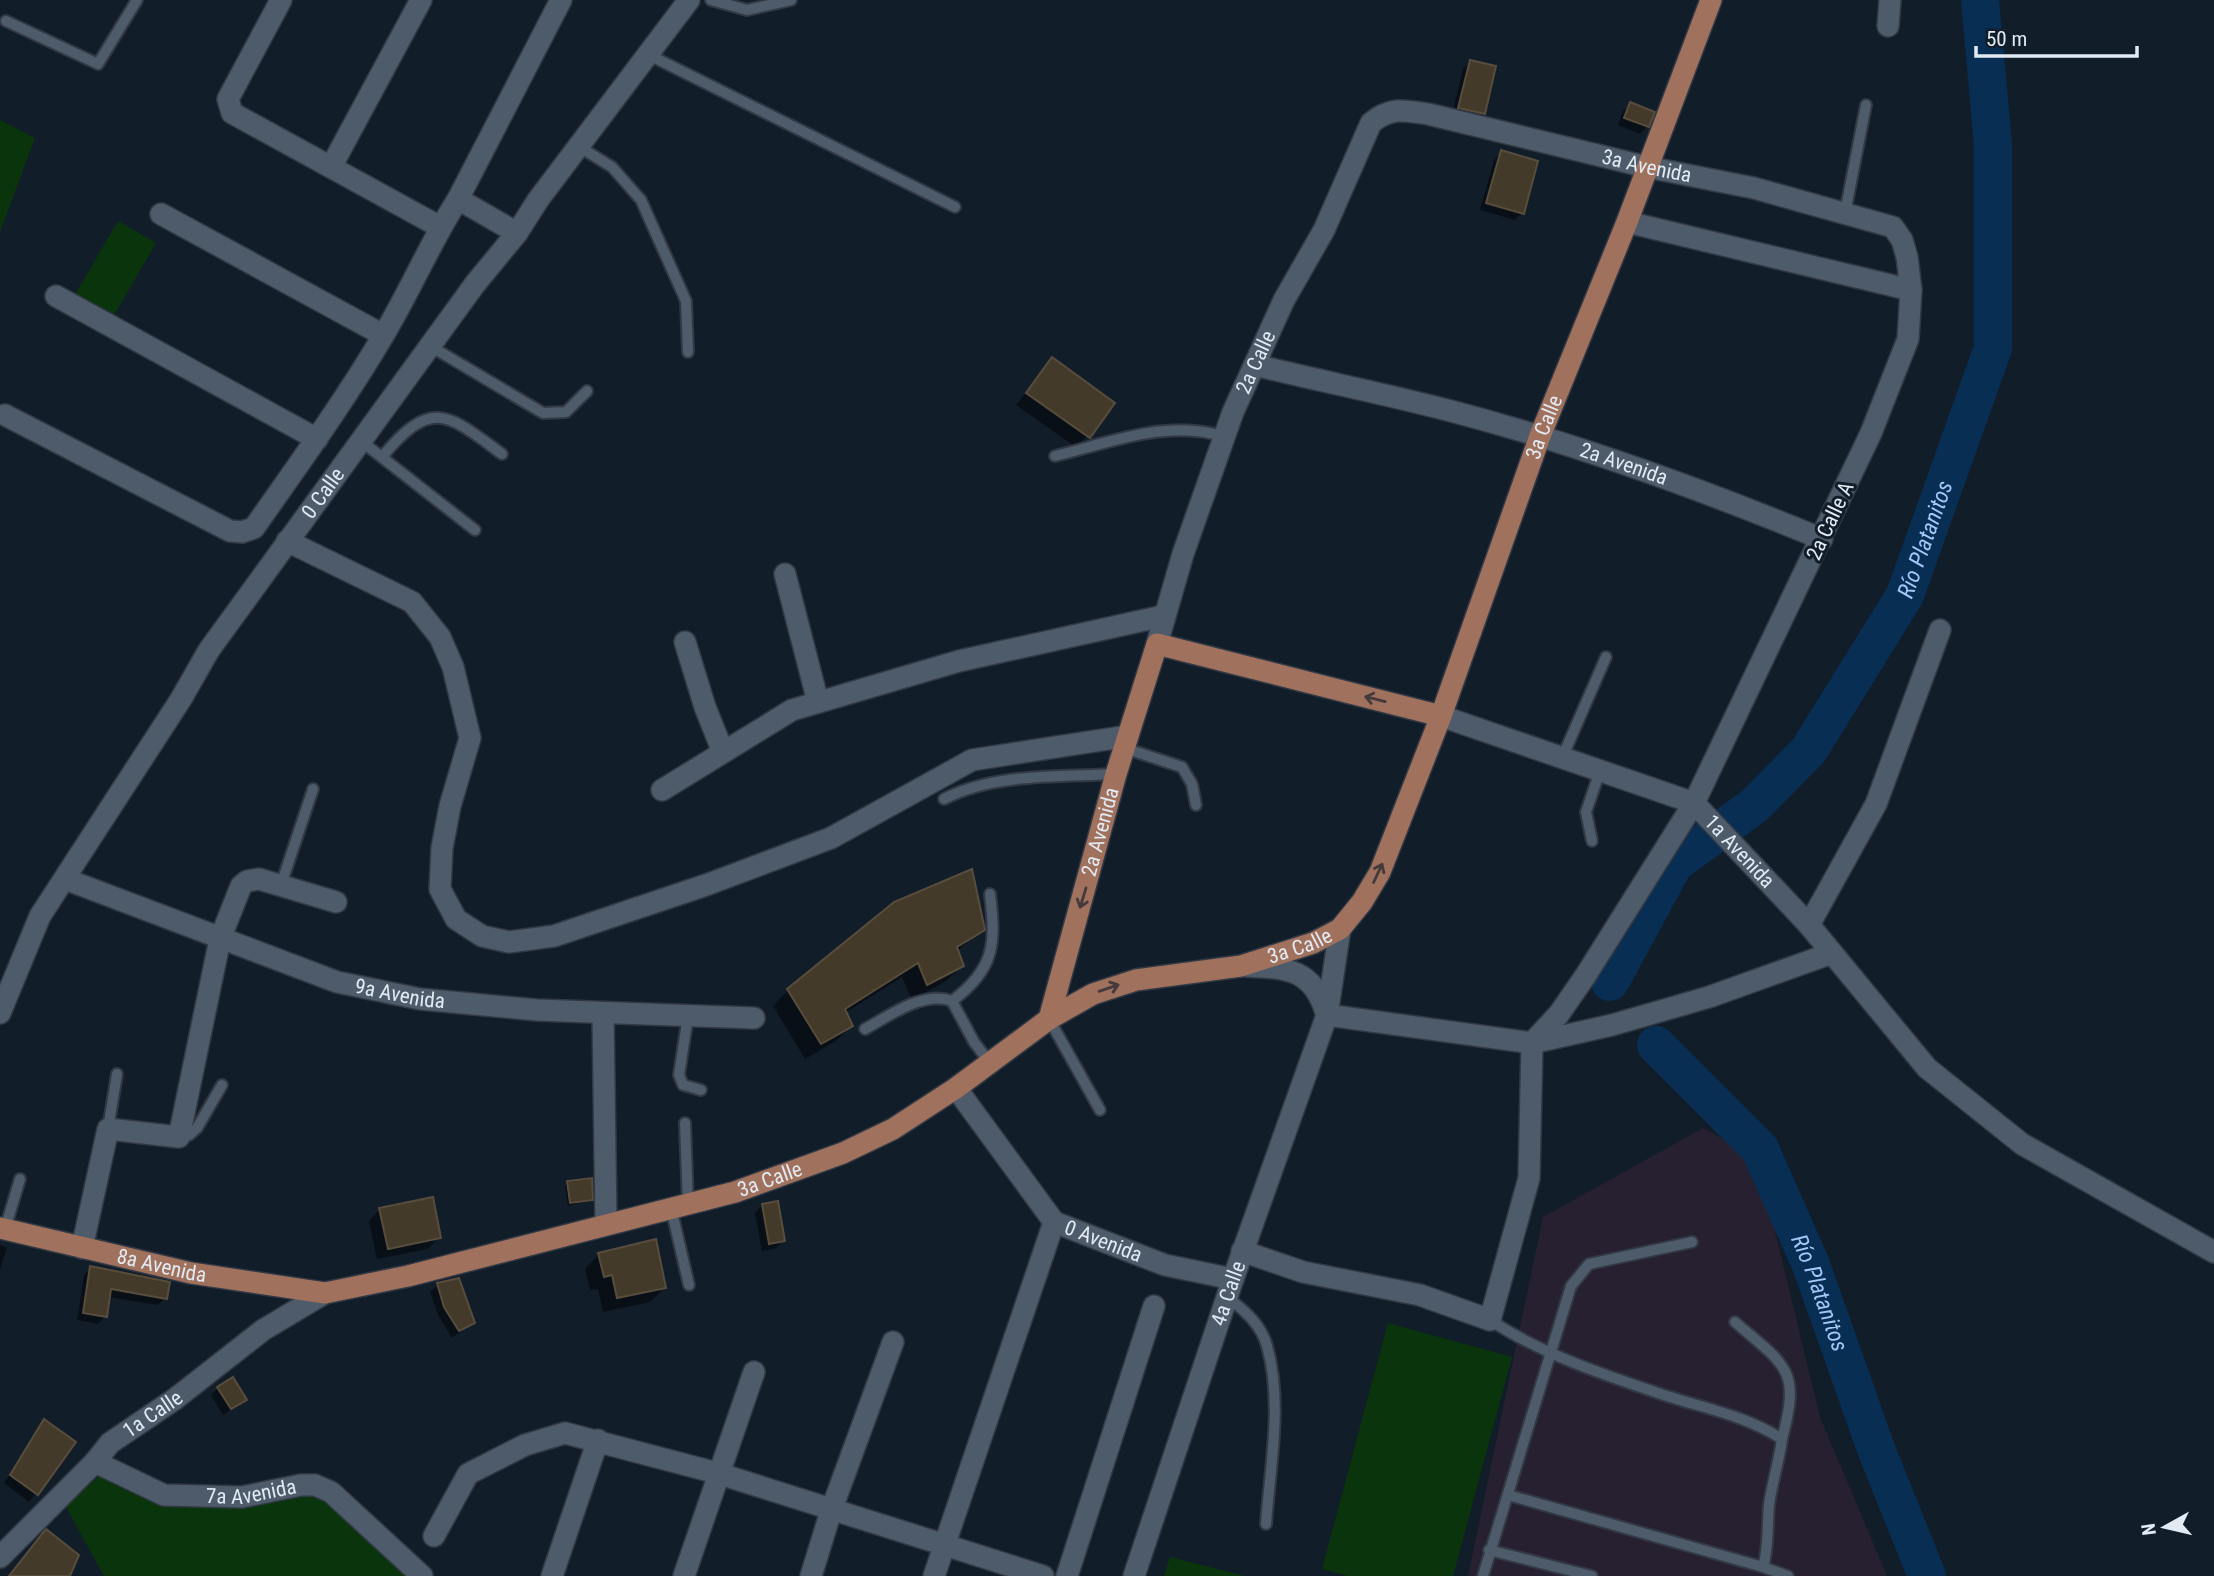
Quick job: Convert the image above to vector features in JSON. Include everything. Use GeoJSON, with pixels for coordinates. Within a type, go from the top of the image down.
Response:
{"type":"FeatureCollection","features":[{"type":"Feature","properties":{"kind":"main road","name":"3a Calle"},"geometry":{"type":"LineString","coordinates":[[325,1293],[408,1276],[735,1192],[843,1153],[893,1129],[956,1088],[1072,1004],[1113,986],[1158,976],[1241,966],[1313,943],[1340,929],[1362,902],[1380,872],[1441,716],[1540,436],[1627,222],[1711,0]]}},
{"type":"Feature","properties":{"kind":"main road","name":"1a Avenida"},"geometry":{"type":"LineString","coordinates":[[1157,644],[1441,716]]}},
{"type":"Feature","properties":{"kind":"main road","name":"2a Avenida"},"geometry":{"type":"LineString","coordinates":[[1049,1019],[1116,774],[1157,644]]}},
{"type":"Feature","properties":{"kind":"main road","name":"8a Avenida"},"geometry":{"type":"LineString","coordinates":[[2,1229],[191,1273],[325,1293]]}},
{"type":"Feature","properties":{"kind":"street"},"geometry":{"type":"LineString","coordinates":[[281,0],[228,99],[232,113],[440,227]]}},
{"type":"Feature","properties":{"kind":"street"},"geometry":{"type":"LineString","coordinates":[[331,167],[421,0]]}},
{"type":"Feature","properties":{"kind":"street"},"geometry":{"type":"LineString","coordinates":[[5,415],[230,531],[242,532],[254,528],[317,439],[383,335],[440,227],[458,199],[561,0]]}},
{"type":"Feature","properties":{"kind":"street","name":"0 Calle"},"geometry":{"type":"LineString","coordinates":[[0,1013],[9,970],[40,916],[209,650],[430,346],[689,0]]}},
{"type":"Feature","properties":{"kind":"street"},"geometry":{"type":"LineString","coordinates":[[1888,26],[1890,0]]}},
{"type":"Feature","properties":{"kind":"street","name":"3a Avenida"},"geometry":{"type":"LineString","coordinates":[[1400,109],[1647,167],[1754,188],[1893,227]]}},
{"type":"Feature","properties":{"kind":"street","name":"2a Calle"},"geometry":{"type":"LineString","coordinates":[[1157,644],[1163,616],[1225,437],[1284,299],[1324,230],[1371,123],[1383,113],[1400,109]]}},
{"type":"Feature","properties":{"kind":"street"},"geometry":{"type":"LineString","coordinates":[[458,199],[517,233]]}},
{"type":"Feature","properties":{"kind":"street"},"geometry":{"type":"LineString","coordinates":[[161,214],[383,335]]}},
{"type":"Feature","properties":{"kind":"street"},"geometry":{"type":"LineString","coordinates":[[1627,222],[1911,290]]}},
{"type":"Feature","properties":{"kind":"street","name":"2a Calle A"},"geometry":{"type":"LineString","coordinates":[[1532,1043],[1559,1014],[1586,975],[1696,806],[1871,433],[1908,339],[1911,290],[1907,257],[1902,240],[1893,227]]}},
{"type":"Feature","properties":{"kind":"street"},"geometry":{"type":"LineString","coordinates":[[56,296],[317,439]]}},
{"type":"Feature","properties":{"kind":"street","name":"2a Avenida"},"geometry":{"type":"LineString","coordinates":[[1255,365],[1449,410],[1540,436],[1748,508],[1822,539]]}},
{"type":"Feature","properties":{"kind":"street"},"geometry":{"type":"LineString","coordinates":[[287,541],[412,602],[440,637],[453,667],[470,738],[450,806],[442,848],[440,889],[456,919],[482,936],[509,942],[554,936],[706,885],[831,838],[972,760],[1126,742]]}},
{"type":"Feature","properties":{"kind":"street"},"geometry":{"type":"LineString","coordinates":[[785,574],[818,702]]}},
{"type":"Feature","properties":{"kind":"street"},"geometry":{"type":"LineString","coordinates":[[662,790],[792,710],[959,661],[1163,616]]}},
{"type":"Feature","properties":{"kind":"street"},"geometry":{"type":"LineString","coordinates":[[1808,925],[1875,804],[1940,630]]}},
{"type":"Feature","properties":{"kind":"street"},"geometry":{"type":"LineString","coordinates":[[685,642],[723,752]]}},
{"type":"Feature","properties":{"kind":"street","name":"1a Avenida"},"geometry":{"type":"LineString","coordinates":[[1441,716],[1696,806],[1808,925],[1927,1068],[2022,1144],[2214,1252]]}},
{"type":"Feature","properties":{"kind":"street","name":"9a Avenida"},"geometry":{"type":"LineString","coordinates":[[65,879],[337,982],[408,996],[537,1010],[754,1018]]}},
{"type":"Feature","properties":{"kind":"street"},"geometry":{"type":"LineString","coordinates":[[82,1248],[108,1129],[173,1138],[179,1135],[220,939],[241,886],[247,881],[259,879],[337,902]]}},
{"type":"Feature","properties":{"kind":"street","name":"4a Calle"},"geometry":{"type":"LineString","coordinates":[[1134,1576],[1242,1251],[1327,1015],[1340,929]]}},
{"type":"Feature","properties":{"kind":"street"},"geometry":{"type":"LineString","coordinates":[[1241,966],[1276,968],[1299,975],[1314,985],[1327,1015],[1532,1043],[1612,1025],[1709,997],[1832,953]]}},
{"type":"Feature","properties":{"kind":"street"},"geometry":{"type":"LineString","coordinates":[[603,1013],[606,1224]]}},
{"type":"Feature","properties":{"kind":"street"},"geometry":{"type":"LineString","coordinates":[[1242,1251],[1303,1272],[1420,1295],[1490,1320],[1529,1178],[1532,1043]]}},
{"type":"Feature","properties":{"kind":"street","name":"0 Avenida"},"geometry":{"type":"LineString","coordinates":[[956,1088],[1054,1222],[1230,1288]]}},
{"type":"Feature","properties":{"kind":"street"},"geometry":{"type":"LineString","coordinates":[[934,1576],[1054,1222]]}},
{"type":"Feature","properties":{"kind":"street","name":"1a Calle"},"geometry":{"type":"LineString","coordinates":[[0,1557],[95,1462],[110,1443],[175,1399],[263,1331],[325,1293]]}},
{"type":"Feature","properties":{"kind":"street"},"geometry":{"type":"LineString","coordinates":[[1067,1576],[1154,1306]]}},
{"type":"Feature","properties":{"kind":"street"},"geometry":{"type":"LineString","coordinates":[[811,1576],[831,1511],[893,1342]]}},
{"type":"Feature","properties":{"kind":"street"},"geometry":{"type":"LineString","coordinates":[[684,1576],[717,1473],[754,1372]]}},
{"type":"Feature","properties":{"kind":"street"},"geometry":{"type":"LineString","coordinates":[[434,1536],[468,1474],[525,1445],[565,1433],[717,1473],[1043,1576]]}},
{"type":"Feature","properties":{"kind":"street"},"geometry":{"type":"LineString","coordinates":[[552,1576],[598,1440]]}},
{"type":"Feature","properties":{"kind":"street","name":"7a Avenida"},"geometry":{"type":"LineString","coordinates":[[95,1462],[164,1495],[242,1497],[315,1485],[331,1492],[422,1576]]}},
{"type":"Feature","properties":{"kind":"lane"},"geometry":{"type":"LineString","coordinates":[[6,21],[98,64],[137,0]]}},
{"type":"Feature","properties":{"kind":"lane"},"geometry":{"type":"LineString","coordinates":[[711,0],[747,9],[791,0]]}},
{"type":"Feature","properties":{"kind":"lane"},"geometry":{"type":"LineString","coordinates":[[649,55],[955,207]]}},
{"type":"Feature","properties":{"kind":"lane"},"geometry":{"type":"LineString","coordinates":[[1845,213],[1866,105]]}},
{"type":"Feature","properties":{"kind":"lane"},"geometry":{"type":"LineString","coordinates":[[578,146],[612,167],[641,200],[686,301],[688,352]]}},
{"type":"Feature","properties":{"kind":"lane"},"geometry":{"type":"LineString","coordinates":[[430,346],[543,413],[566,412],[587,391]]}},
{"type":"Feature","properties":{"kind":"lane"},"geometry":{"type":"LineString","coordinates":[[382,457],[398,436],[430,417],[455,419],[502,454]]}},
{"type":"Feature","properties":{"kind":"lane"},"geometry":{"type":"LineString","coordinates":[[1055,456],[1160,430],[1210,432],[1225,437]]}},
{"type":"Feature","properties":{"kind":"lane"},"geometry":{"type":"LineString","coordinates":[[361,441],[475,530]]}},
{"type":"Feature","properties":{"kind":"lane"},"geometry":{"type":"LineString","coordinates":[[1562,758],[1606,657]]}},
{"type":"Feature","properties":{"kind":"lane"},"geometry":{"type":"LineString","coordinates":[[1126,742],[1182,766],[1192,784],[1196,805]]}},
{"type":"Feature","properties":{"kind":"lane"},"geometry":{"type":"LineString","coordinates":[[1592,841],[1586,812],[1600,771]]}},
{"type":"Feature","properties":{"kind":"lane"},"geometry":{"type":"LineString","coordinates":[[944,799],[964,789],[1030,779],[1116,774]]}},
{"type":"Feature","properties":{"kind":"lane"},"geometry":{"type":"LineString","coordinates":[[281,885],[313,789]]}},
{"type":"Feature","properties":{"kind":"lane"},"geometry":{"type":"LineString","coordinates":[[864,1028],[908,1006],[934,998],[952,1001],[977,981],[988,962],[995,935],[990,894]]}},
{"type":"Feature","properties":{"kind":"lane"},"geometry":{"type":"LineString","coordinates":[[952,1001],[974,1042],[990,1063]]}},
{"type":"Feature","properties":{"kind":"lane"},"geometry":{"type":"LineString","coordinates":[[688,1016],[678,1075],[683,1084],[701,1090]]}},
{"type":"Feature","properties":{"kind":"lane"},"geometry":{"type":"LineString","coordinates":[[1049,1019],[1100,1110]]}},
{"type":"Feature","properties":{"kind":"lane"},"geometry":{"type":"LineString","coordinates":[[108,1129],[117,1074]]}},
{"type":"Feature","properties":{"kind":"lane"},"geometry":{"type":"LineString","coordinates":[[179,1135],[189,1135],[197,1128],[222,1085]]}},
{"type":"Feature","properties":{"kind":"lane"},"geometry":{"type":"LineString","coordinates":[[685,1123],[680,1206],[689,1285]]}},
{"type":"Feature","properties":{"kind":"lane"},"geometry":{"type":"LineString","coordinates":[[2,1229],[20,1179]]}},
{"type":"Feature","properties":{"kind":"lane"},"geometry":{"type":"LineString","coordinates":[[1483,1576],[1571,1286],[1589,1264],[1692,1242]]}},
{"type":"Feature","properties":{"kind":"lane"},"geometry":{"type":"LineString","coordinates":[[1230,1288],[1267,1345],[1275,1398],[1266,1524]]}},
{"type":"Feature","properties":{"kind":"lane"},"geometry":{"type":"LineString","coordinates":[[1490,1320],[1549,1353],[1667,1395],[1731,1414],[1759,1425],[1782,1439]]}},
{"type":"Feature","properties":{"kind":"lane"},"geometry":{"type":"LineString","coordinates":[[1735,1322],[1787,1371],[1793,1392],[1770,1502],[1766,1556],[1762,1567]]}},
{"type":"Feature","properties":{"kind":"lane"},"geometry":{"type":"LineString","coordinates":[[1508,1495],[1788,1576]]}},
{"type":"Feature","properties":{"kind":"lane"},"geometry":{"type":"LineString","coordinates":[[1489,1550],[1592,1576]]}},
{"type":"Feature","properties":{"kind":"shaded area"},"geometry":{"type":"Polygon","coordinates":[[[1703,1128],[1757,1157],[1820,1417],[1887,1576],[1468,1576],[1543,1217],[1703,1128]]]}},
{"type":"Feature","properties":{"kind":"green space"},"geometry":{"type":"Polygon","coordinates":[[[0,120],[35,138],[0,232],[0,120]]]}},
{"type":"Feature","properties":{"kind":"green space"},"geometry":{"type":"Polygon","coordinates":[[[118,221],[156,243],[110,322],[72,300],[118,221]]]}},
{"type":"Feature","properties":{"kind":"green space"},"geometry":{"type":"Polygon","coordinates":[[[1388,1323],[1512,1357],[1453,1576],[1348,1576],[1322,1569],[1388,1323]]]}},
{"type":"Feature","properties":{"kind":"green space"},"geometry":{"type":"Polygon","coordinates":[[[105,1470],[162,1496],[321,1492],[408,1576],[104,1576],[66,1507],[105,1470]]]}},
{"type":"Feature","properties":{"kind":"green space"},"geometry":{"type":"Polygon","coordinates":[[[1170,1557],[1245,1576],[1164,1576],[1170,1557]]]}},
{"type":"Feature","properties":{"kind":"building"},"geometry":{"type":"Polygon","coordinates":[[[1470,60],[1496,66],[1485,114],[1458,108],[1470,60]]]}},
{"type":"Feature","properties":{"kind":"building"},"geometry":{"type":"Polygon","coordinates":[[[1630,102],[1655,112],[1649,127],[1624,118],[1630,102]]]}},
{"type":"Feature","properties":{"kind":"building"},"geometry":{"type":"Polygon","coordinates":[[[1501,150],[1538,161],[1524,214],[1486,203],[1501,150]]]}},
{"type":"Feature","properties":{"kind":"building"},"geometry":{"type":"Polygon","coordinates":[[[1052,357],[1115,403],[1090,438],[1026,393],[1052,357]]]}},
{"type":"Feature","properties":{"kind":"building"},"geometry":{"type":"Polygon","coordinates":[[[972,869],[985,930],[957,947],[964,966],[927,985],[918,963],[845,1009],[853,1026],[821,1044],[787,989],[894,902],[972,869]]]}},
{"type":"Feature","properties":{"kind":"building"},"geometry":{"type":"Polygon","coordinates":[[[592,1178],[593,1200],[570,1203],[567,1181],[592,1178]]]}},
{"type":"Feature","properties":{"kind":"building"},"geometry":{"type":"Polygon","coordinates":[[[433,1197],[441,1238],[388,1249],[379,1208],[433,1197]]]}},
{"type":"Feature","properties":{"kind":"building"},"geometry":{"type":"Polygon","coordinates":[[[778,1201],[785,1241],[769,1244],[762,1204],[778,1201]]]}},
{"type":"Feature","properties":{"kind":"building"},"geometry":{"type":"Polygon","coordinates":[[[656,1239],[666,1288],[617,1298],[612,1275],[604,1277],[598,1253],[656,1239]]]}},
{"type":"Feature","properties":{"kind":"building"},"geometry":{"type":"Polygon","coordinates":[[[90,1266],[170,1282],[167,1299],[111,1289],[107,1317],[83,1313],[90,1266]]]}},
{"type":"Feature","properties":{"kind":"building"},"geometry":{"type":"Polygon","coordinates":[[[459,1278],[475,1323],[459,1331],[444,1307],[437,1283],[459,1278]]]}},
{"type":"Feature","properties":{"kind":"building"},"geometry":{"type":"Polygon","coordinates":[[[233,1377],[247,1400],[231,1409],[217,1387],[233,1377]]]}},
{"type":"Feature","properties":{"kind":"building"},"geometry":{"type":"Polygon","coordinates":[[[44,1419],[76,1442],[38,1495],[10,1475],[44,1419]]]}},
{"type":"Feature","properties":{"kind":"building"},"geometry":{"type":"Polygon","coordinates":[[[46,1529],[79,1555],[70,1576],[9,1576],[46,1529]]]}},
{"type":"Feature","properties":{"kind":"waterway","name":"Río Platanitos"},"geometry":{"type":"LineString","coordinates":[[1610,982],[1674,864],[1755,805],[1809,750],[1905,595],[1993,348],[1993,145],[1980,0]]}},
{"type":"Feature","properties":{"kind":"waterway","name":"Río Platanitos"},"geometry":{"type":"LineString","coordinates":[[1656,1045],[1760,1149],[1811,1265],[1876,1449],[1927,1576]]}}]}
